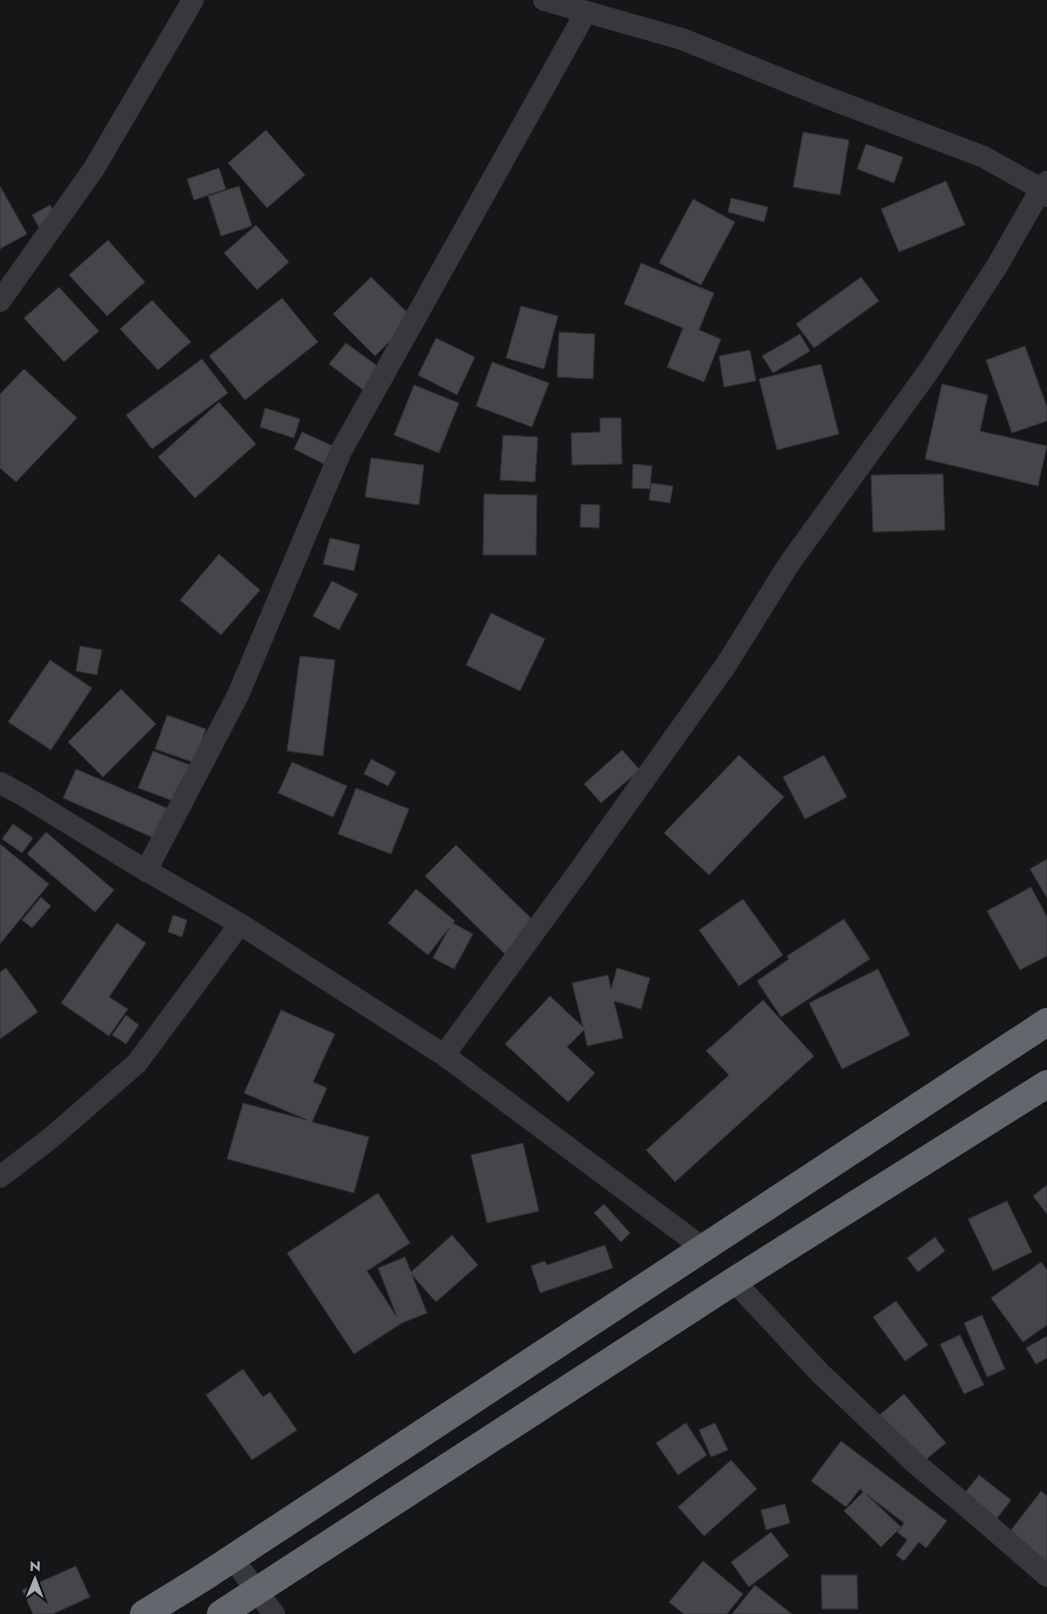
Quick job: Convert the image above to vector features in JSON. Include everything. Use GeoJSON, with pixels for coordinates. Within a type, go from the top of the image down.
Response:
{"type":"FeatureCollection","features":[{"type":"Feature","properties":{"kind":"highway"},"geometry":{"type":"LineString","coordinates":[[144,1614],[1047,1022]]}},
{"type":"Feature","properties":{"kind":"highway"},"geometry":{"type":"LineString","coordinates":[[221,1614],[734,1281],[1047,1084]]}},
{"type":"Feature","properties":{"kind":"street"},"geometry":{"type":"LineString","coordinates":[[0,301],[93,170],[193,0]]}},
{"type":"Feature","properties":{"kind":"street"},"geometry":{"type":"LineString","coordinates":[[444,1055],[720,673],[789,564],[930,369],[1045,189],[984,157],[823,96],[682,39],[544,0]]}},
{"type":"Feature","properties":{"kind":"street"},"geometry":{"type":"LineString","coordinates":[[146,870],[238,695],[341,450],[586,12]]}},
{"type":"Feature","properties":{"kind":"street"},"geometry":{"type":"LineString","coordinates":[[0,783],[240,924],[444,1055],[703,1248]]}},
{"type":"Feature","properties":{"kind":"street"},"geometry":{"type":"LineString","coordinates":[[0,1176],[52,1137],[137,1063],[240,924]]}},
{"type":"Feature","properties":{"kind":"street"},"geometry":{"type":"LineString","coordinates":[[734,1281],[820,1372],[914,1462],[1047,1576]]}},
{"type":"Feature","properties":{"kind":"street"},"geometry":{"type":"LineString","coordinates":[[232,1558],[274,1614]]}},
{"type":"Feature","properties":{"kind":"building"},"geometry":{"type":"Polygon","coordinates":[[[266,130],[305,175],[267,208],[228,163],[266,130]]]}},
{"type":"Feature","properties":{"kind":"building"},"geometry":{"type":"Polygon","coordinates":[[[803,132],[849,140],[840,195],[793,187],[803,132]]]}},
{"type":"Feature","properties":{"kind":"building"},"geometry":{"type":"Polygon","coordinates":[[[866,144],[903,157],[894,183],[857,169],[866,144]]]}},
{"type":"Feature","properties":{"kind":"building"},"geometry":{"type":"Polygon","coordinates":[[[219,168],[226,189],[194,200],[187,179],[219,168]]]}},
{"type":"Feature","properties":{"kind":"building"},"geometry":{"type":"Polygon","coordinates":[[[946,181],[965,225],[899,252],[881,209],[946,181]]]}},
{"type":"Feature","properties":{"kind":"building"},"geometry":{"type":"Polygon","coordinates":[[[0,186],[27,234],[0,249],[0,186]]]}},
{"type":"Feature","properties":{"kind":"building"},"geometry":{"type":"Polygon","coordinates":[[[239,186],[252,226],[221,236],[208,196],[239,186]]]}},
{"type":"Feature","properties":{"kind":"building"},"geometry":{"type":"Polygon","coordinates":[[[731,198],[768,207],[764,222],[728,212],[731,198]]]}},
{"type":"Feature","properties":{"kind":"building"},"geometry":{"type":"Polygon","coordinates":[[[693,199],[735,222],[701,285],[659,263],[693,199]]]}},
{"type":"Feature","properties":{"kind":"building"},"geometry":{"type":"Polygon","coordinates":[[[50,205],[62,226],[44,236],[32,215],[50,205]]]}},
{"type":"Feature","properties":{"kind":"building"},"geometry":{"type":"Polygon","coordinates":[[[256,225],[289,262],[257,290],[224,253],[256,225]]]}},
{"type":"Feature","properties":{"kind":"building"},"geometry":{"type":"Polygon","coordinates":[[[108,240],[145,282],[107,316],[69,275],[108,240]]]}},
{"type":"Feature","properties":{"kind":"building"},"geometry":{"type":"Polygon","coordinates":[[[641,263],[714,293],[699,330],[721,339],[704,382],[667,367],[683,328],[624,304],[641,263]]]}},
{"type":"Feature","properties":{"kind":"building"},"geometry":{"type":"Polygon","coordinates":[[[371,277],[413,318],[375,356],[333,314],[371,277]]]}},
{"type":"Feature","properties":{"kind":"building"},"geometry":{"type":"Polygon","coordinates":[[[861,277],[879,301],[814,348],[796,324],[861,277]]]}},
{"type":"Feature","properties":{"kind":"building"},"geometry":{"type":"Polygon","coordinates":[[[59,287],[99,331],[64,362],[24,318],[59,287]]]}},
{"type":"Feature","properties":{"kind":"building"},"geometry":{"type":"Polygon","coordinates":[[[282,298],[318,342],[245,400],[209,356],[282,298]]]}},
{"type":"Feature","properties":{"kind":"building"},"geometry":{"type":"Polygon","coordinates":[[[152,300],[191,342],[158,370],[120,329],[152,300]]]}},
{"type":"Feature","properties":{"kind":"building"},"geometry":{"type":"Polygon","coordinates":[[[521,306],[558,316],[544,369],[506,358],[521,306]]]}},
{"type":"Feature","properties":{"kind":"building"},"geometry":{"type":"Polygon","coordinates":[[[559,332],[595,334],[593,379],[557,377],[559,332]]]}},
{"type":"Feature","properties":{"kind":"building"},"geometry":{"type":"Polygon","coordinates":[[[800,334],[810,351],[773,373],[762,356],[800,334]]]}},
{"type":"Feature","properties":{"kind":"building"},"geometry":{"type":"Polygon","coordinates":[[[436,338],[475,357],[457,395],[418,375],[436,338]]]}},
{"type":"Feature","properties":{"kind":"building"},"geometry":{"type":"Polygon","coordinates":[[[346,343],[380,368],[363,390],[329,364],[346,343]]]}},
{"type":"Feature","properties":{"kind":"building"},"geometry":{"type":"Polygon","coordinates":[[[1025,346],[1047,407],[1047,421],[1012,433],[986,360],[1025,346]]]}},
{"type":"Feature","properties":{"kind":"building"},"geometry":{"type":"Polygon","coordinates":[[[750,350],[756,381],[724,387],[719,356],[750,350]]]}},
{"type":"Feature","properties":{"kind":"building"},"geometry":{"type":"Polygon","coordinates":[[[202,359],[228,393],[152,449],[126,415],[202,359]]]}},
{"type":"Feature","properties":{"kind":"building"},"geometry":{"type":"Polygon","coordinates":[[[492,362],[549,383],[532,427],[476,406],[492,362]]]}},
{"type":"Feature","properties":{"kind":"building"},"geometry":{"type":"Polygon","coordinates":[[[821,364],[839,434],[777,450],[759,379],[821,364]]]}},
{"type":"Feature","properties":{"kind":"building"},"geometry":{"type":"Polygon","coordinates":[[[24,369],[77,418],[16,482],[0,468],[0,394],[24,369]]]}},
{"type":"Feature","properties":{"kind":"building"},"geometry":{"type":"Polygon","coordinates":[[[942,384],[988,395],[980,431],[1047,446],[1038,486],[925,459],[942,384]]]}},
{"type":"Feature","properties":{"kind":"building"},"geometry":{"type":"Polygon","coordinates":[[[414,385],[459,403],[439,453],[394,435],[414,385]]]}},
{"type":"Feature","properties":{"kind":"building"},"geometry":{"type":"Polygon","coordinates":[[[219,402],[256,444],[195,498],[158,457],[219,402]]]}},
{"type":"Feature","properties":{"kind":"building"},"geometry":{"type":"Polygon","coordinates":[[[265,408],[300,419],[294,438],[260,427],[265,408]]]}},
{"type":"Feature","properties":{"kind":"building"},"geometry":{"type":"Polygon","coordinates":[[[600,418],[621,418],[622,464],[572,465],[571,433],[600,432],[600,418]]]}},
{"type":"Feature","properties":{"kind":"building"},"geometry":{"type":"Polygon","coordinates":[[[302,432],[335,447],[326,465],[294,449],[302,432]]]}},
{"type":"Feature","properties":{"kind":"building"},"geometry":{"type":"Polygon","coordinates":[[[503,435],[538,437],[535,482],[500,480],[503,435]]]}},
{"type":"Feature","properties":{"kind":"building"},"geometry":{"type":"Polygon","coordinates":[[[371,458],[424,465],[419,505],[365,497],[371,458]]]}},
{"type":"Feature","properties":{"kind":"building"},"geometry":{"type":"Polygon","coordinates":[[[633,464],[652,466],[650,489],[632,488],[633,464]]]}},
{"type":"Feature","properties":{"kind":"building"},"geometry":{"type":"Polygon","coordinates":[[[943,474],[945,530],[873,532],[871,475],[943,474]]]}},
{"type":"Feature","properties":{"kind":"building"},"geometry":{"type":"Polygon","coordinates":[[[651,483],[673,486],[670,503],[649,500],[651,483]]]}},
{"type":"Feature","properties":{"kind":"building"},"geometry":{"type":"Polygon","coordinates":[[[484,494],[537,495],[536,555],[483,555],[484,494]]]}},
{"type":"Feature","properties":{"kind":"building"},"geometry":{"type":"Polygon","coordinates":[[[581,504],[600,505],[599,528],[580,527],[581,504]]]}},
{"type":"Feature","properties":{"kind":"building"},"geometry":{"type":"Polygon","coordinates":[[[330,538],[360,545],[354,571],[323,564],[330,538]]]}},
{"type":"Feature","properties":{"kind":"building"},"geometry":{"type":"Polygon","coordinates":[[[219,554],[260,590],[221,635],[180,600],[219,554]]]}},
{"type":"Feature","properties":{"kind":"building"},"geometry":{"type":"Polygon","coordinates":[[[332,581],[358,594],[339,630],[313,616],[332,581]]]}},
{"type":"Feature","properties":{"kind":"building"},"geometry":{"type":"Polygon","coordinates":[[[491,613],[545,639],[520,691],[466,665],[491,613]]]}},
{"type":"Feature","properties":{"kind":"building"},"geometry":{"type":"Polygon","coordinates":[[[80,646],[102,650],[97,675],[76,671],[80,646]]]}},
{"type":"Feature","properties":{"kind":"building"},"geometry":{"type":"Polygon","coordinates":[[[300,656],[335,660],[323,756],[287,751],[300,656]]]}},
{"type":"Feature","properties":{"kind":"building"},"geometry":{"type":"Polygon","coordinates":[[[50,660],[92,688],[51,750],[8,722],[50,660]]]}},
{"type":"Feature","properties":{"kind":"building"},"geometry":{"type":"Polygon","coordinates":[[[121,689],[156,724],[103,777],[68,742],[121,689]]]}},
{"type":"Feature","properties":{"kind":"building"},"geometry":{"type":"Polygon","coordinates":[[[167,715],[206,729],[195,763],[155,749],[167,715]]]}},
{"type":"Feature","properties":{"kind":"building"},"geometry":{"type":"Polygon","coordinates":[[[622,750],[640,770],[601,803],[584,784],[622,750]]]}},
{"type":"Feature","properties":{"kind":"building"},"geometry":{"type":"Polygon","coordinates":[[[153,751],[190,765],[176,802],[138,788],[153,751]]]}},
{"type":"Feature","properties":{"kind":"building"},"geometry":{"type":"Polygon","coordinates":[[[739,755],[784,797],[709,875],[664,833],[739,755]]]}},
{"type":"Feature","properties":{"kind":"building"},"geometry":{"type":"Polygon","coordinates":[[[824,755],[847,797],[805,819],[783,777],[824,755]]]}},
{"type":"Feature","properties":{"kind":"building"},"geometry":{"type":"Polygon","coordinates":[[[371,759],[396,772],[388,786],[364,774],[371,759]]]}},
{"type":"Feature","properties":{"kind":"building"},"geometry":{"type":"Polygon","coordinates":[[[292,762],[347,786],[333,817],[278,793],[292,762]]]}},
{"type":"Feature","properties":{"kind":"building"},"geometry":{"type":"Polygon","coordinates":[[[76,769],[176,812],[163,842],[63,798],[76,769]]]}},
{"type":"Feature","properties":{"kind":"building"},"geometry":{"type":"Polygon","coordinates":[[[356,788],[409,809],[391,854],[338,834],[356,788]]]}},
{"type":"Feature","properties":{"kind":"building"},"geometry":{"type":"Polygon","coordinates":[[[13,824],[33,838],[22,853],[2,839],[13,824]]]}},
{"type":"Feature","properties":{"kind":"building"},"geometry":{"type":"Polygon","coordinates":[[[46,832],[114,890],[95,912],[27,854],[46,832]]]}},
{"type":"Feature","properties":{"kind":"building"},"geometry":{"type":"Polygon","coordinates":[[[0,844],[49,884],[0,944],[0,844]]]}},
{"type":"Feature","properties":{"kind":"building"},"geometry":{"type":"Polygon","coordinates":[[[456,845],[541,928],[510,959],[425,876],[456,845]]]}},
{"type":"Feature","properties":{"kind":"building"},"geometry":{"type":"Polygon","coordinates":[[[1047,859],[1047,898],[1030,869],[1047,859]]]}},
{"type":"Feature","properties":{"kind":"building"},"geometry":{"type":"Polygon","coordinates":[[[1031,887],[1047,917],[1047,956],[1020,970],[987,911],[1031,887]]]}},
{"type":"Feature","properties":{"kind":"building"},"geometry":{"type":"Polygon","coordinates":[[[416,889],[455,921],[453,923],[473,934],[454,969],[433,958],[449,928],[428,955],[388,923],[416,889]]]}},
{"type":"Feature","properties":{"kind":"building"},"geometry":{"type":"Polygon","coordinates":[[[41,897],[51,906],[32,928],[22,920],[41,897]]]}},
{"type":"Feature","properties":{"kind":"building"},"geometry":{"type":"Polygon","coordinates":[[[743,899],[783,955],[739,986],[699,930],[743,899]]]}},
{"type":"Feature","properties":{"kind":"building"},"geometry":{"type":"Polygon","coordinates":[[[173,915],[187,920],[182,937],[168,932],[173,915]]]}},
{"type":"Feature","properties":{"kind":"building"},"geometry":{"type":"Polygon","coordinates":[[[844,919],[870,959],[781,1017],[757,981],[789,959],[787,956],[844,919]]]}},
{"type":"Feature","properties":{"kind":"building"},"geometry":{"type":"Polygon","coordinates":[[[117,923],[146,943],[109,997],[128,1009],[109,1036],[61,1003],[117,923]]]}},
{"type":"Feature","properties":{"kind":"building"},"geometry":{"type":"Polygon","coordinates":[[[6,968],[38,1012],[0,1039],[0,972],[6,968]]]}},
{"type":"Feature","properties":{"kind":"building"},"geometry":{"type":"Polygon","coordinates":[[[617,968],[650,978],[641,1009],[614,1001],[623,1038],[587,1046],[584,1030],[567,1047],[595,1073],[568,1102],[505,1044],[550,996],[583,1027],[572,983],[608,975],[611,989],[617,968]]]}},
{"type":"Feature","properties":{"kind":"building"},"geometry":{"type":"Polygon","coordinates":[[[878,969],[910,1035],[842,1069],[809,1003],[878,969]]]}},
{"type":"Feature","properties":{"kind":"building"},"geometry":{"type":"Polygon","coordinates":[[[763,1000],[814,1056],[675,1182],[646,1150],[729,1075],[706,1051],[763,1000]]]}},
{"type":"Feature","properties":{"kind":"building"},"geometry":{"type":"Polygon","coordinates":[[[281,1010],[335,1034],[313,1082],[327,1088],[312,1122],[369,1137],[354,1193],[227,1159],[243,1103],[307,1120],[244,1093],[281,1010]]]}},
{"type":"Feature","properties":{"kind":"building"},"geometry":{"type":"Polygon","coordinates":[[[126,1015],[139,1025],[126,1044],[112,1035],[126,1015]]]}},
{"type":"Feature","properties":{"kind":"building"},"geometry":{"type":"Polygon","coordinates":[[[523,1143],[539,1211],[487,1223],[471,1155],[523,1143]]]}},
{"type":"Feature","properties":{"kind":"building"},"geometry":{"type":"Polygon","coordinates":[[[1047,1185],[1047,1214],[1033,1196],[1047,1185]]]}},
{"type":"Feature","properties":{"kind":"building"},"geometry":{"type":"Polygon","coordinates":[[[378,1193],[410,1243],[367,1271],[397,1317],[378,1268],[405,1257],[411,1272],[452,1235],[478,1265],[436,1302],[412,1275],[427,1313],[402,1323],[354,1354],[287,1253],[378,1193]]]}},
{"type":"Feature","properties":{"kind":"building"},"geometry":{"type":"Polygon","coordinates":[[[1007,1201],[1032,1252],[993,1271],[968,1219],[1007,1201]]]}},
{"type":"Feature","properties":{"kind":"building"},"geometry":{"type":"Polygon","coordinates":[[[604,1204],[630,1233],[621,1242],[594,1213],[604,1204]]]}},
{"type":"Feature","properties":{"kind":"building"},"geometry":{"type":"Polygon","coordinates":[[[935,1237],[945,1251],[918,1272],[907,1258],[935,1237]]]}},
{"type":"Feature","properties":{"kind":"building"},"geometry":{"type":"Polygon","coordinates":[[[605,1245],[613,1268],[540,1293],[531,1266],[545,1261],[547,1265],[605,1245]]]}},
{"type":"Feature","properties":{"kind":"building"},"geometry":{"type":"Polygon","coordinates":[[[1041,1262],[1047,1270],[1047,1325],[1023,1342],[991,1298],[1041,1262]]]}},
{"type":"Feature","properties":{"kind":"building"},"geometry":{"type":"Polygon","coordinates":[[[896,1301],[928,1345],[905,1361],[873,1317],[896,1301]]]}},
{"type":"Feature","properties":{"kind":"building"},"geometry":{"type":"Polygon","coordinates":[[[982,1315],[1005,1369],[987,1377],[964,1323],[982,1315]]]}},
{"type":"Feature","properties":{"kind":"building"},"geometry":{"type":"Polygon","coordinates":[[[960,1335],[984,1385],[964,1394],[940,1344],[960,1335]]]}},
{"type":"Feature","properties":{"kind":"building"},"geometry":{"type":"Polygon","coordinates":[[[1047,1336],[1047,1358],[1036,1364],[1026,1348],[1047,1336]]]}},
{"type":"Feature","properties":{"kind":"building"},"geometry":{"type":"Polygon","coordinates":[[[243,1369],[263,1397],[270,1392],[297,1430],[252,1460],[206,1395],[243,1369]]]}},
{"type":"Feature","properties":{"kind":"building"},"geometry":{"type":"Polygon","coordinates":[[[904,1394],[946,1443],[917,1467],[876,1418],[904,1394]]]}},
{"type":"Feature","properties":{"kind":"building"},"geometry":{"type":"Polygon","coordinates":[[[686,1423],[707,1455],[678,1475],[656,1443],[686,1423]]]}},
{"type":"Feature","properties":{"kind":"building"},"geometry":{"type":"Polygon","coordinates":[[[715,1423],[728,1450],[711,1457],[699,1430],[715,1423]]]}},
{"type":"Feature","properties":{"kind":"building"},"geometry":{"type":"Polygon","coordinates":[[[841,1441],[947,1521],[926,1548],[919,1542],[904,1561],[896,1555],[907,1540],[897,1532],[901,1527],[881,1547],[844,1511],[863,1492],[860,1489],[846,1507],[811,1481],[841,1441]],[[866,1494],[901,1527],[904,1523],[866,1494]]]}},
{"type":"Feature","properties":{"kind":"building"},"geometry":{"type":"Polygon","coordinates":[[[731,1460],[757,1489],[704,1536],[678,1507],[731,1460]]]}},
{"type":"Feature","properties":{"kind":"building"},"geometry":{"type":"Polygon","coordinates":[[[979,1475],[1011,1500],[992,1525],[959,1500],[979,1475]]]}},
{"type":"Feature","properties":{"kind":"building"},"geometry":{"type":"Polygon","coordinates":[[[1041,1491],[1047,1496],[1047,1563],[1008,1534],[1041,1491]]]}},
{"type":"Feature","properties":{"kind":"building"},"geometry":{"type":"Polygon","coordinates":[[[785,1504],[790,1523],[766,1530],[761,1510],[785,1504]]]}},
{"type":"Feature","properties":{"kind":"building"},"geometry":{"type":"Polygon","coordinates":[[[771,1532],[789,1556],[749,1587],[731,1562],[771,1532]]]}},
{"type":"Feature","properties":{"kind":"building"},"geometry":{"type":"Polygon","coordinates":[[[703,1561],[743,1594],[727,1614],[684,1614],[669,1602],[703,1561]]]}},
{"type":"Feature","properties":{"kind":"building"},"geometry":{"type":"Polygon","coordinates":[[[76,1566],[90,1597],[53,1614],[33,1614],[22,1590],[76,1566]]]}},
{"type":"Feature","properties":{"kind":"building"},"geometry":{"type":"Polygon","coordinates":[[[821,1575],[857,1575],[858,1609],[822,1609],[821,1575]]]}},
{"type":"Feature","properties":{"kind":"building"},"geometry":{"type":"Polygon","coordinates":[[[755,1585],[792,1614],[732,1614],[755,1585]]]}}]}
